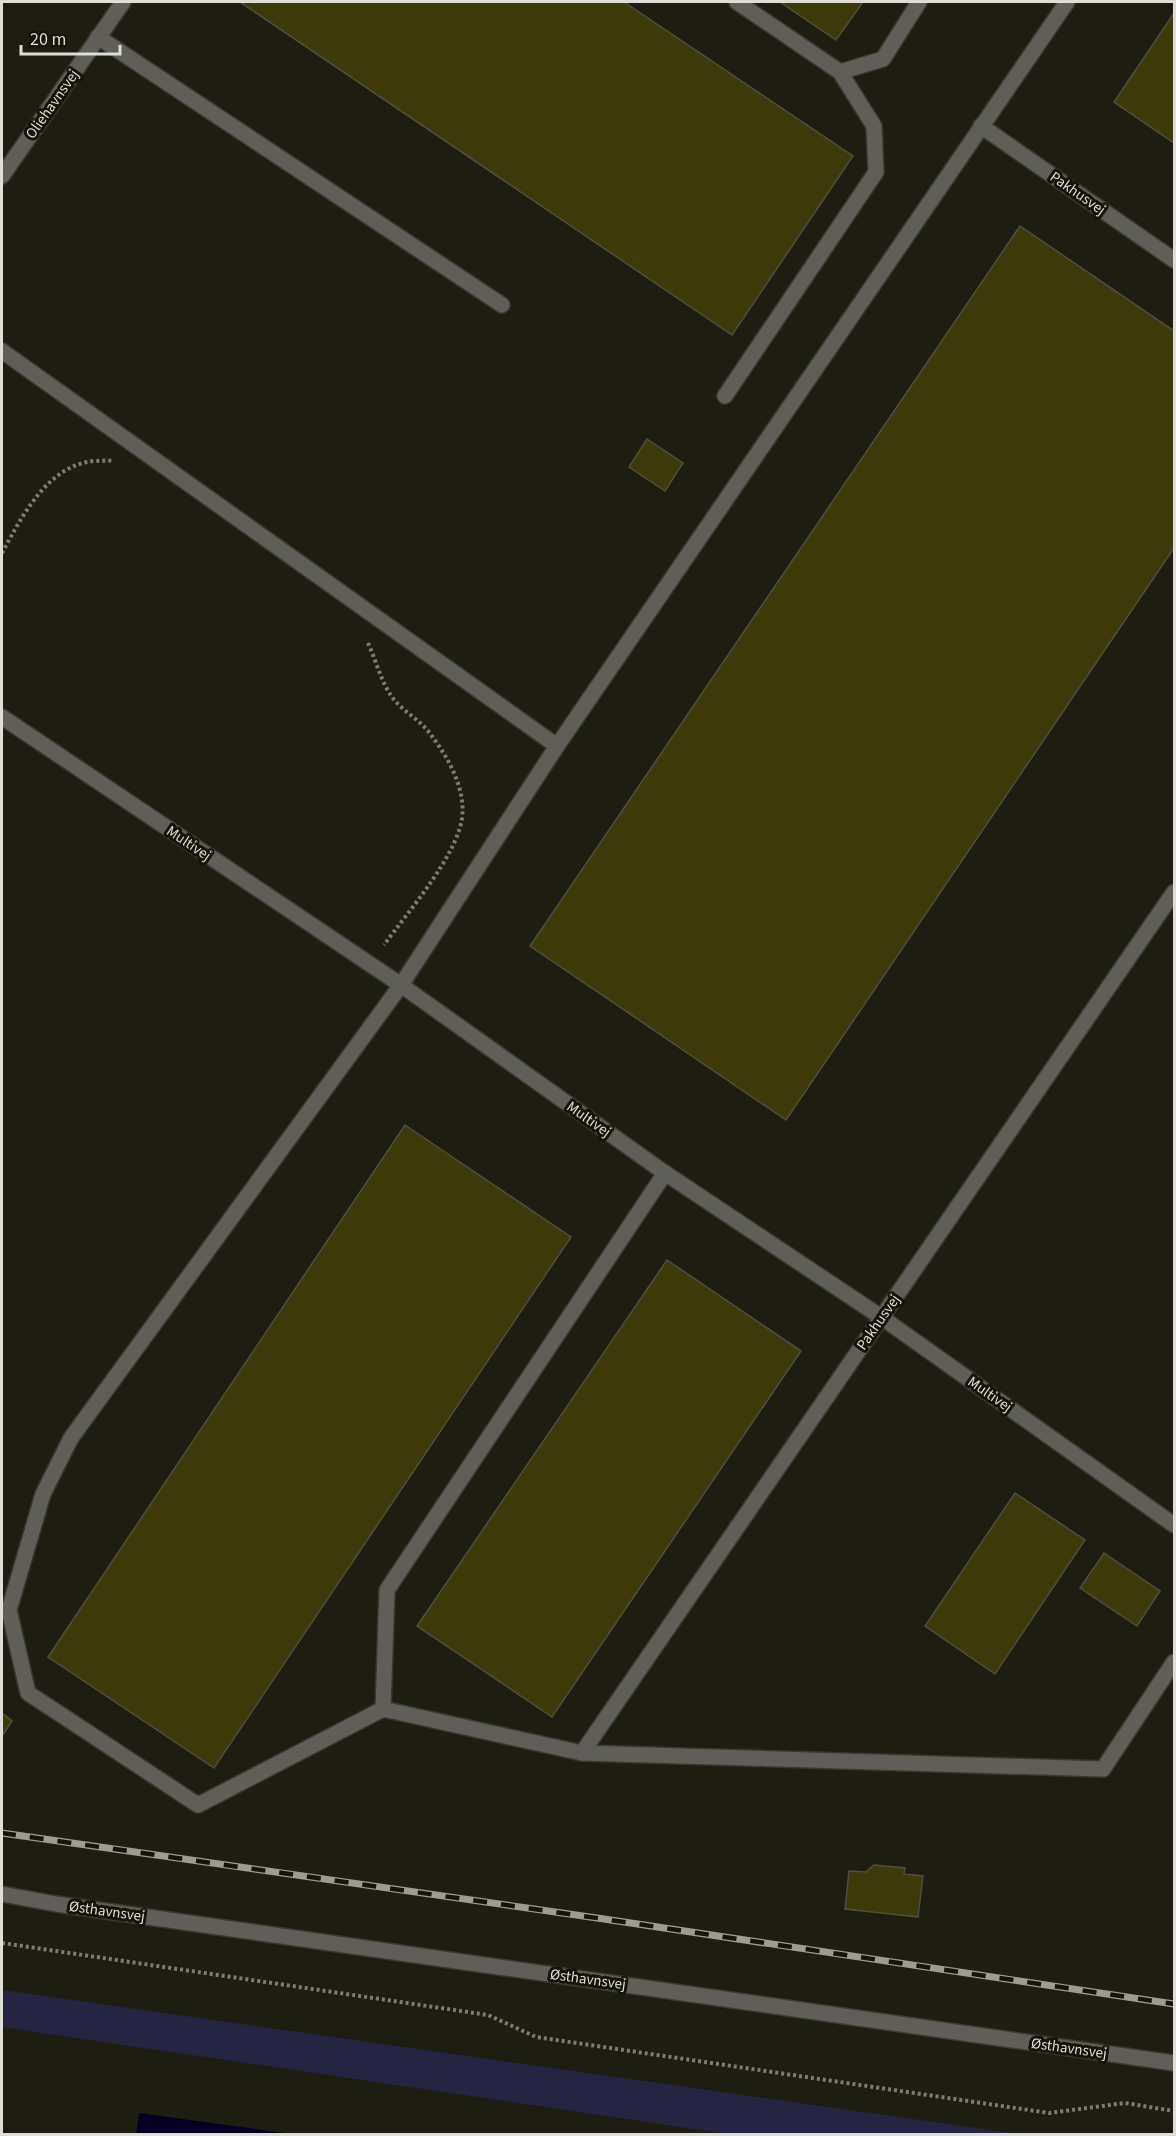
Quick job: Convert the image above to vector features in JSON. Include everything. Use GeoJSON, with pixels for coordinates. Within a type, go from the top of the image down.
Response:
{"type":"FeatureCollection","features":[{"type":"Feature","properties":{"kind":"street","name":"Oliehavnsvej"},"geometry":{"type":"LineString","coordinates":[[2,176],[123,2]]}},
{"type":"Feature","properties":{"kind":"street"},"geometry":{"type":"LineString","coordinates":[[725,396],[876,172],[874,126],[840,72],[737,2]]}},
{"type":"Feature","properties":{"kind":"street"},"geometry":{"type":"LineString","coordinates":[[840,72],[883,59],[919,2]]}},
{"type":"Feature","properties":{"kind":"street"},"geometry":{"type":"LineString","coordinates":[[1067,2],[557,746],[401,985],[71,1438],[43,1494],[9,1610],[28,1693],[198,1805],[383,1709],[582,1753],[1103,1769],[1174,1662]]}},
{"type":"Feature","properties":{"kind":"street"},"geometry":{"type":"LineString","coordinates":[[98,37],[502,305]]}},
{"type":"Feature","properties":{"kind":"street","name":"Pakhusvej"},"geometry":{"type":"LineString","coordinates":[[981,126],[1174,260]]}},
{"type":"Feature","properties":{"kind":"street"},"geometry":{"type":"LineString","coordinates":[[2,351],[557,746]]}},
{"type":"Feature","properties":{"kind":"street","name":"Multivej"},"geometry":{"type":"LineString","coordinates":[[2,717],[401,985],[665,1173],[881,1317],[1174,1525]]}},
{"type":"Feature","properties":{"kind":"street","name":"Pakhusvej"},"geometry":{"type":"LineString","coordinates":[[582,1753],[1174,892]]}},
{"type":"Feature","properties":{"kind":"street"},"geometry":{"type":"LineString","coordinates":[[383,1709],[387,1590],[665,1173]]}},
{"type":"Feature","properties":{"kind":"street","name":"Østhavnsvej"},"geometry":{"type":"LineString","coordinates":[[2,1894],[56,1904],[1174,2062]]}},
{"type":"Feature","properties":{"kind":"path"},"geometry":{"type":"LineString","coordinates":[[2,553],[17,524],[49,482],[78,463],[108,460],[117,462]]}},
{"type":"Feature","properties":{"kind":"path"},"geometry":{"type":"LineString","coordinates":[[363,634],[390,695],[404,712],[429,732],[448,760],[461,793],[462,818],[451,852],[370,965]]}},
{"type":"Feature","properties":{"kind":"path"},"geometry":{"type":"LineString","coordinates":[[2,1943],[488,2015],[536,2037],[1049,2113],[1125,2103],[1174,2111]]}},
{"type":"Feature","properties":{"kind":"shaded area"},"geometry":{"type":"Polygon","coordinates":[[[2,1990],[1018,2134],[729,2134],[2,2027],[2,1990]]]}},
{"type":"Feature","properties":{"kind":"shaded area"},"geometry":{"type":"Polygon","coordinates":[[[139,2113],[292,2134],[136,2134],[139,2113]]]}},
{"type":"Feature","properties":{"kind":"building"},"geometry":{"type":"Polygon","coordinates":[[[240,2],[624,2],[853,156],[732,335],[240,2]]]}},
{"type":"Feature","properties":{"kind":"building"},"geometry":{"type":"Polygon","coordinates":[[[780,2],[863,2],[836,40],[780,2]]]}},
{"type":"Feature","properties":{"kind":"building"},"geometry":{"type":"Polygon","coordinates":[[[1174,13],[1174,143],[1114,102],[1174,13]]]}},
{"type":"Feature","properties":{"kind":"building"},"geometry":{"type":"Polygon","coordinates":[[[1020,226],[1174,331],[1174,548],[786,1120],[530,946],[1020,226]]]}},
{"type":"Feature","properties":{"kind":"building"},"geometry":{"type":"Polygon","coordinates":[[[647,439],[683,463],[665,491],[629,467],[647,439]]]}},
{"type":"Feature","properties":{"kind":"building"},"geometry":{"type":"Polygon","coordinates":[[[405,1125],[571,1237],[214,1768],[48,1657],[405,1125]]]}},
{"type":"Feature","properties":{"kind":"building"},"geometry":{"type":"Polygon","coordinates":[[[667,1260],[801,1351],[552,1717],[417,1626],[667,1260]]]}},
{"type":"Feature","properties":{"kind":"building"},"geometry":{"type":"Polygon","coordinates":[[[1015,1493],[1085,1540],[995,1674],[925,1626],[1015,1493]]]}},
{"type":"Feature","properties":{"kind":"building"},"geometry":{"type":"Polygon","coordinates":[[[1104,1553],[1160,1591],[1137,1626],[1080,1588],[1104,1553]]]}},
{"type":"Feature","properties":{"kind":"building"},"geometry":{"type":"Polygon","coordinates":[[[2,1713],[12,1721],[2,1736],[2,1713]]]}},
{"type":"Feature","properties":{"kind":"building"},"geometry":{"type":"Polygon","coordinates":[[[874,1865],[905,1868],[904,1874],[923,1876],[918,1917],[845,1909],[849,1871],[867,1872],[874,1865]]]}},
{"type":"Feature","properties":{"kind":"railway"},"geometry":{"type":"LineString","coordinates":[[2,1833],[604,1919],[1174,2004]]}}]}
